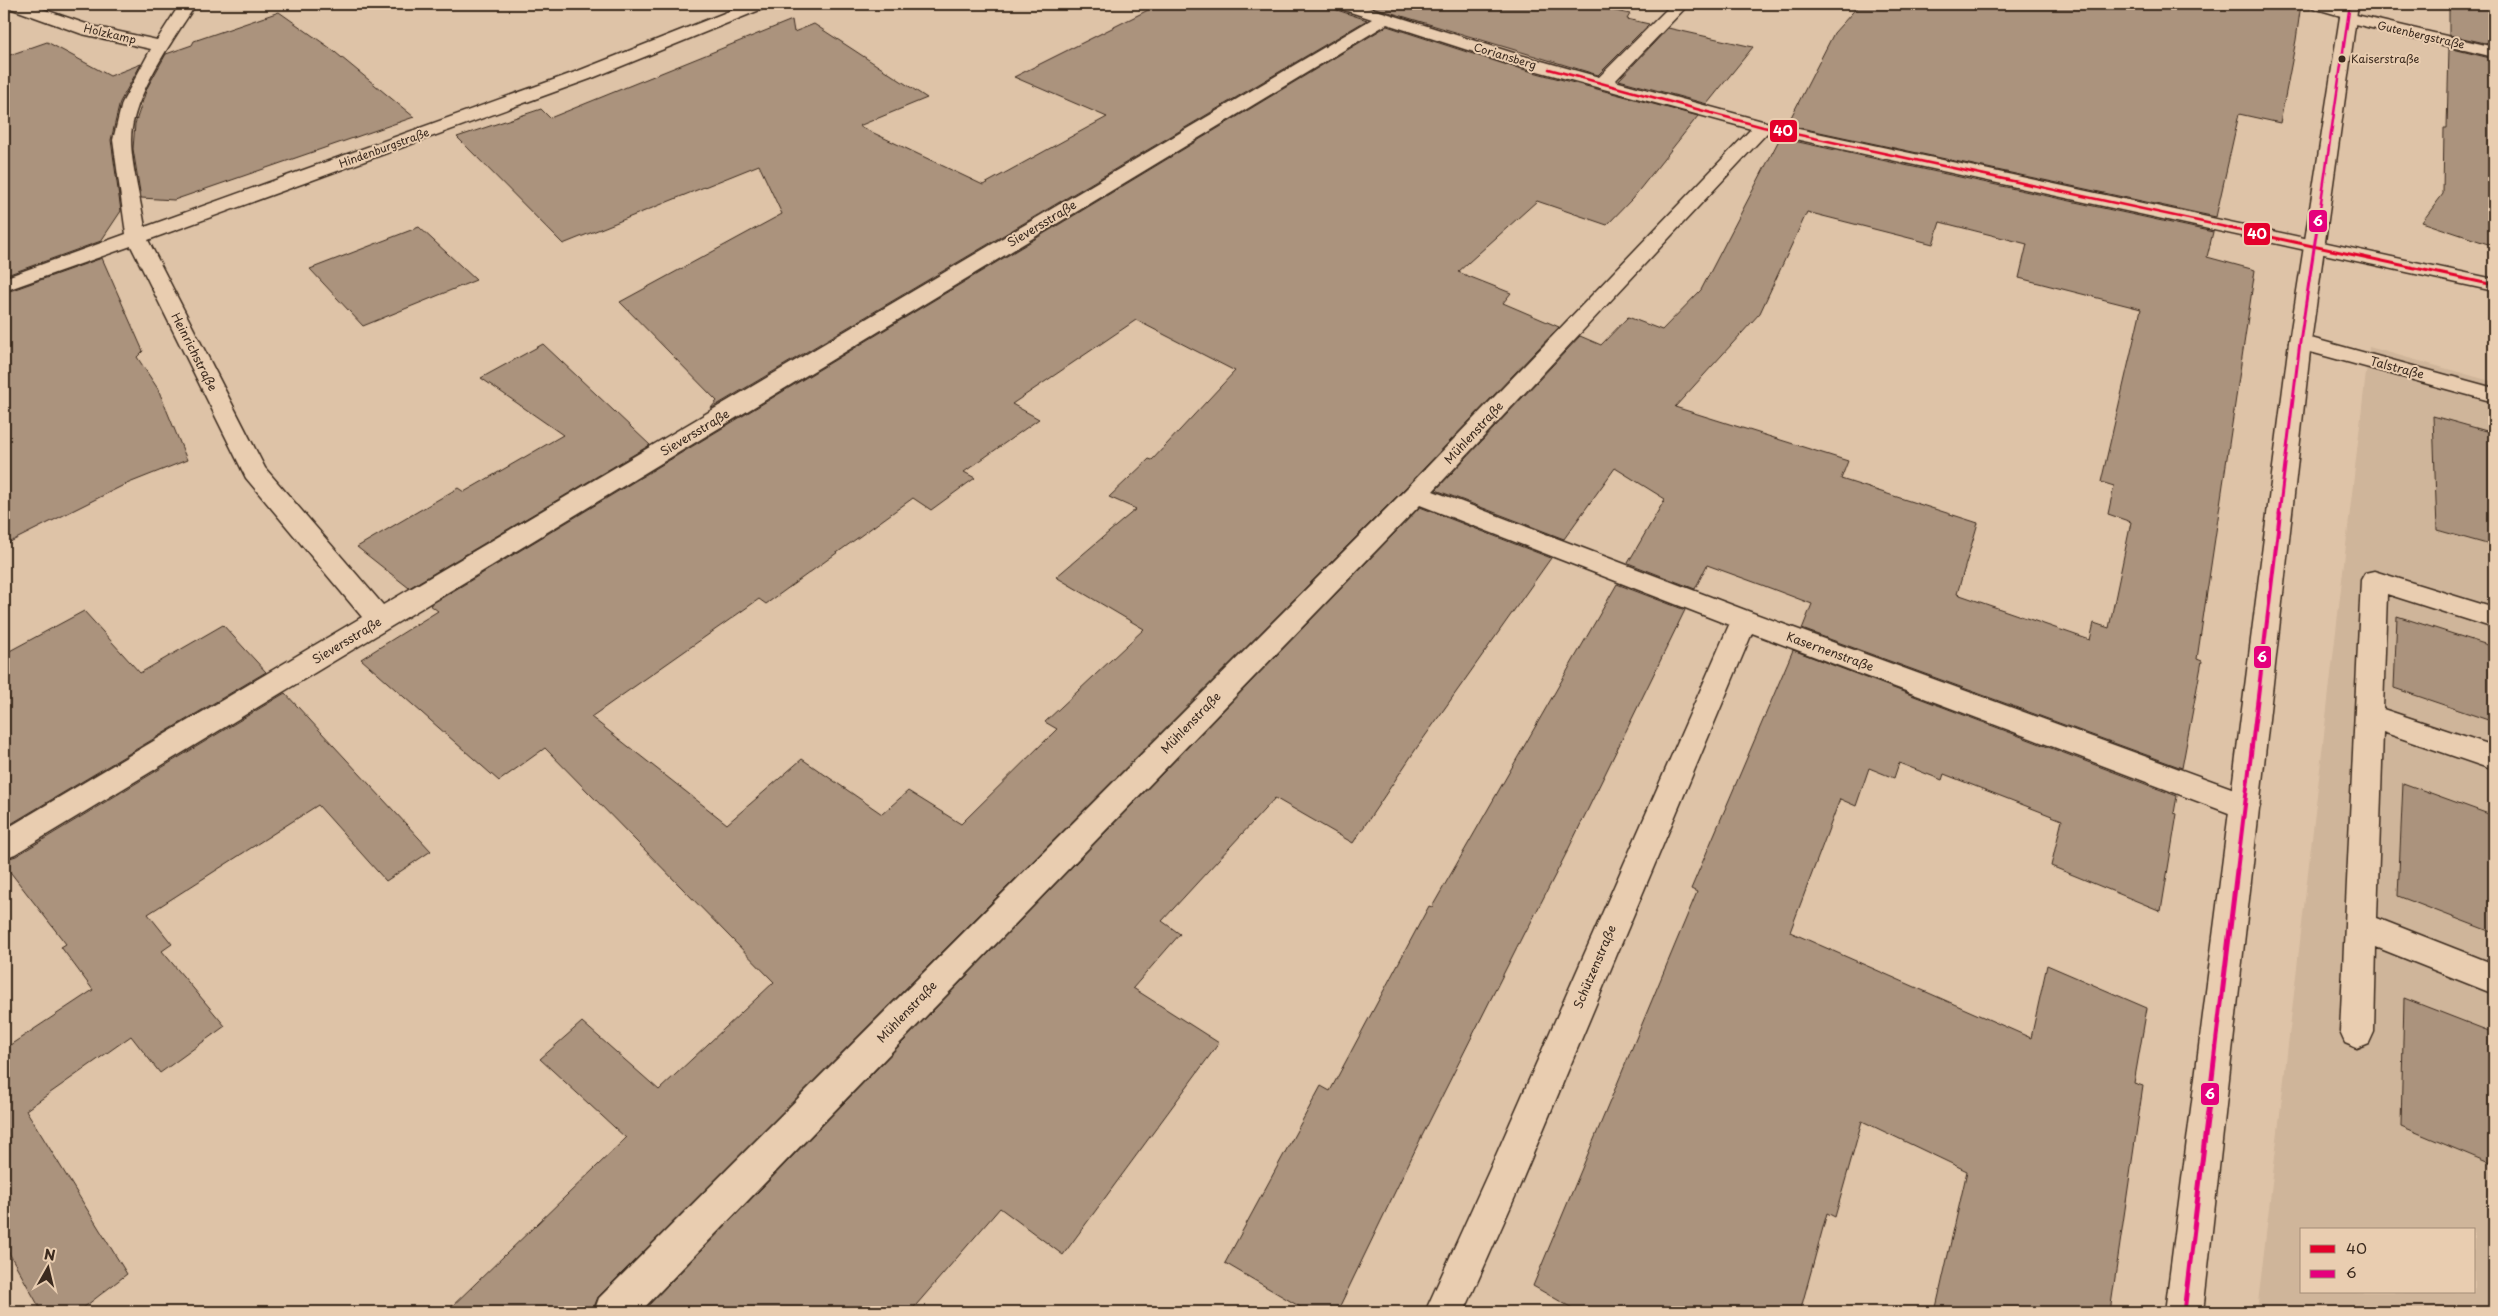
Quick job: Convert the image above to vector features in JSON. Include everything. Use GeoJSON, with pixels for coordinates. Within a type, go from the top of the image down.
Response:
{"type":"FeatureCollection","features":[{"type":"Feature","properties":{"kind":"street","name":"Holzkamp"},"geometry":{"type":"LineString","coordinates":[[13,4],[88,30],[162,46]]}},
{"type":"Feature","properties":{"kind":"street"},"geometry":{"type":"LineString","coordinates":[[162,46],[188,4]]}},
{"type":"Feature","properties":{"kind":"street","name":"Hindenburgstraße"},"geometry":{"type":"LineString","coordinates":[[4,285],[574,78],[761,4]]}},
{"type":"Feature","properties":{"kind":"street","name":"Coriansberg"},"geometry":{"type":"LineString","coordinates":[[1341,4],[1514,60],[1763,127],[2494,286]]}},
{"type":"Feature","properties":{"kind":"street"},"geometry":{"type":"LineString","coordinates":[[1602,84],[1682,4]]}},
{"type":"Feature","properties":{"kind":"street","name":"Gutenbergstraße"},"geometry":{"type":"LineString","coordinates":[[2316,4],[2349,11],[2494,52]]}},
{"type":"Feature","properties":{"kind":"street"},"geometry":{"type":"LineString","coordinates":[[2184,1312],[2300,342],[2349,11]]}},
{"type":"Feature","properties":{"kind":"street","name":"Sieversstraße"},"geometry":{"type":"LineString","coordinates":[[4,846],[1385,18]]}},
{"type":"Feature","properties":{"kind":"street","name":"Heinrichstraße"},"geometry":{"type":"LineString","coordinates":[[162,46],[136,93],[123,127],[122,140],[137,237],[255,472],[381,621]]}},
{"type":"Feature","properties":{"kind":"street","name":"Mühlenstraße"},"geometry":{"type":"LineString","coordinates":[[613,1312],[1416,494],[1763,127]]}},
{"type":"Feature","properties":{"kind":"street","name":"Talstraße"},"geometry":{"type":"LineString","coordinates":[[2300,342],[2494,395]]}},
{"type":"Feature","properties":{"kind":"street","name":"Kasernenstraße"},"geometry":{"type":"LineString","coordinates":[[1416,494],[1744,620],[2245,806]]}},
{"type":"Feature","properties":{"kind":"street"},"geometry":{"type":"LineString","coordinates":[[2356,1032],[2374,580],[2494,618]]}},
{"type":"Feature","properties":{"kind":"street","name":"Schützenstraße"},"geometry":{"type":"LineString","coordinates":[[1444,1312],[1502,1184],[1744,620]]}},
{"type":"Feature","properties":{"kind":"street"},"geometry":{"type":"LineString","coordinates":[[2370,716],[2494,758]]}},
{"type":"Feature","properties":{"kind":"street"},"geometry":{"type":"LineString","coordinates":[[2360,926],[2494,979]]}},
{"type":"Feature","properties":{"kind":"shaded area"},"geometry":{"type":"Polygon","coordinates":[[[2369,347],[2494,382],[2494,433],[2433,417],[2437,530],[2494,546],[2494,647],[2397,616],[2394,688],[2494,722],[2494,816],[2403,783],[2398,896],[2494,933],[2494,1033],[2404,998],[2401,1126],[2494,1165],[2494,1312],[2257,1312],[2369,347]]]}},
{"type":"Feature","properties":{"kind":"building"},"geometry":{"type":"Polygon","coordinates":[[[1160,4],[1331,4],[1334,9],[1367,20],[710,409],[717,401],[620,302],[782,214],[759,165],[563,244],[457,137],[541,109],[550,118],[792,20],[794,32],[814,24],[927,98],[859,126],[983,185],[1107,117],[1014,77],[1160,4]]]}},
{"type":"Feature","properties":{"kind":"building"},"geometry":{"type":"Polygon","coordinates":[[[1362,4],[1581,4],[1630,14],[1627,19],[1649,24],[1598,75],[1362,4]]]}},
{"type":"Feature","properties":{"kind":"building"},"geometry":{"type":"Polygon","coordinates":[[[1860,4],[2301,4],[2280,123],[2239,114],[2216,217],[1787,125],[1834,33],[1860,4]]]}},
{"type":"Feature","properties":{"kind":"building"},"geometry":{"type":"Polygon","coordinates":[[[2449,4],[2494,4],[2494,45],[2449,35],[2449,4]]]}},
{"type":"Feature","properties":{"kind":"building"},"geometry":{"type":"Polygon","coordinates":[[[279,12],[330,48],[414,117],[174,200],[141,198],[133,149],[135,124],[147,88],[166,54],[192,45],[194,41],[279,12]]]}},
{"type":"Feature","properties":{"kind":"building"},"geometry":{"type":"Polygon","coordinates":[[[1387,26],[1507,65],[1698,116],[1632,199],[1607,225],[1537,201],[1458,272],[1511,293],[1503,303],[1559,327],[1406,487],[598,1297],[592,1312],[446,1312],[626,1138],[540,1059],[582,1022],[659,1090],[774,982],[545,748],[499,781],[361,659],[438,611],[430,605],[1387,26]],[[1136,320],[1012,404],[1039,419],[964,472],[975,478],[931,510],[913,498],[766,604],[759,599],[591,717],[727,824],[802,759],[882,814],[908,791],[961,824],[1057,729],[1045,722],[1144,629],[1056,577],[1136,509],[1109,497],[1149,459],[1152,460],[1235,371],[1136,320]]]}},
{"type":"Feature","properties":{"kind":"building"},"geometry":{"type":"Polygon","coordinates":[[[1668,28],[1753,47],[1707,104],[1619,80],[1668,28]]]}},
{"type":"Feature","properties":{"kind":"building"},"geometry":{"type":"Polygon","coordinates":[[[47,42],[110,76],[141,64],[120,102],[111,140],[121,211],[101,241],[4,276],[4,57],[47,42]]]}},
{"type":"Feature","properties":{"kind":"building"},"geometry":{"type":"Polygon","coordinates":[[[2449,48],[2494,59],[2494,246],[2422,222],[2443,194],[2444,128],[2447,128],[2449,48]]]}},
{"type":"Feature","properties":{"kind":"building"},"geometry":{"type":"Polygon","coordinates":[[[1780,138],[2213,232],[2207,257],[2255,270],[2197,659],[2202,661],[2182,768],[1802,629],[1812,604],[1762,585],[1707,565],[1695,589],[1628,563],[1665,499],[1615,468],[1564,539],[1436,490],[1580,336],[1601,345],[1628,317],[1662,330],[1701,290],[1780,138]],[[1807,212],[1760,313],[1675,407],[1848,461],[1841,479],[1978,523],[1957,594],[2090,640],[2094,623],[2109,628],[2131,522],[2108,514],[2114,486],[2101,482],[2141,309],[2019,278],[2027,244],[1940,222],[1933,244],[1807,212]]]}},
{"type":"Feature","properties":{"kind":"building"},"geometry":{"type":"Polygon","coordinates":[[[419,227],[476,280],[363,326],[310,269],[419,227]]]}},
{"type":"Feature","properties":{"kind":"building"},"geometry":{"type":"Polygon","coordinates":[[[102,258],[143,351],[137,357],[158,389],[187,460],[124,485],[4,545],[4,293],[102,258]]]}},
{"type":"Feature","properties":{"kind":"building"},"geometry":{"type":"Polygon","coordinates":[[[543,344],[650,445],[409,588],[357,547],[458,488],[464,492],[563,435],[481,378],[543,344]]]}},
{"type":"Feature","properties":{"kind":"building"},"geometry":{"type":"Polygon","coordinates":[[[2433,416],[2494,433],[2494,546],[2437,530],[2433,416]]]}},
{"type":"Feature","properties":{"kind":"building"},"geometry":{"type":"Polygon","coordinates":[[[1420,507],[1551,558],[1416,749],[1353,843],[1275,798],[1162,921],[1180,934],[1133,988],[1219,1043],[1063,1255],[1000,1208],[910,1312],[642,1312],[1420,507]]]}},
{"type":"Feature","properties":{"kind":"building"},"geometry":{"type":"Polygon","coordinates":[[[1617,584],[1685,610],[1568,850],[1421,1138],[1337,1312],[1309,1312],[1225,1263],[1321,1086],[1330,1091],[1429,906],[1432,907],[1617,584]]]}},
{"type":"Feature","properties":{"kind":"building"},"geometry":{"type":"Polygon","coordinates":[[[84,611],[140,673],[223,625],[266,672],[4,828],[4,654],[84,611]]]}},
{"type":"Feature","properties":{"kind":"building"},"geometry":{"type":"Polygon","coordinates":[[[2397,616],[2494,647],[2494,722],[2394,688],[2397,616]]]}},
{"type":"Feature","properties":{"kind":"building"},"geometry":{"type":"Polygon","coordinates":[[[1793,650],[2177,796],[2174,813],[2177,814],[2161,911],[2051,866],[2062,820],[1944,774],[1942,780],[1899,763],[1894,778],[1869,768],[1856,806],[1840,799],[1790,932],[2031,1038],[2047,965],[2147,1008],[2134,1083],[2143,1086],[2110,1312],[1935,1312],[1967,1171],[1862,1121],[1835,1217],[1827,1213],[1800,1312],[1579,1312],[1533,1286],[1697,892],[1691,889],[1793,650]]]}},
{"type":"Feature","properties":{"kind":"building"},"geometry":{"type":"Polygon","coordinates":[[[285,693],[431,851],[386,881],[318,805],[148,914],[172,944],[162,951],[225,1026],[160,1073],[131,1036],[26,1110],[127,1274],[78,1312],[42,1312],[4,1244],[4,1049],[93,990],[61,947],[66,944],[4,864],[4,860],[16,856],[285,693]]]}},
{"type":"Feature","properties":{"kind":"building"},"geometry":{"type":"Polygon","coordinates":[[[2403,783],[2494,816],[2494,933],[2398,896],[2403,783]]]}},
{"type":"Feature","properties":{"kind":"building"},"geometry":{"type":"Polygon","coordinates":[[[2404,998],[2494,1033],[2494,1165],[2401,1126],[2404,998]]]}},
{"type":"Feature","properties":{"kind":"transit line","name":"6"},"geometry":{"type":"LineString","coordinates":[[2184,1312],[2300,342],[2350,4]]}},
{"type":"Feature","properties":{"kind":"transit line","name":"40"},"geometry":{"type":"LineString","coordinates":[[1549,69],[1763,127],[2494,285]]}},
{"type":"Feature","properties":{"kind":"place","name":"Kaiserstraße"},"geometry":{"type":"Point","coordinates":[2342,59]}}]}
